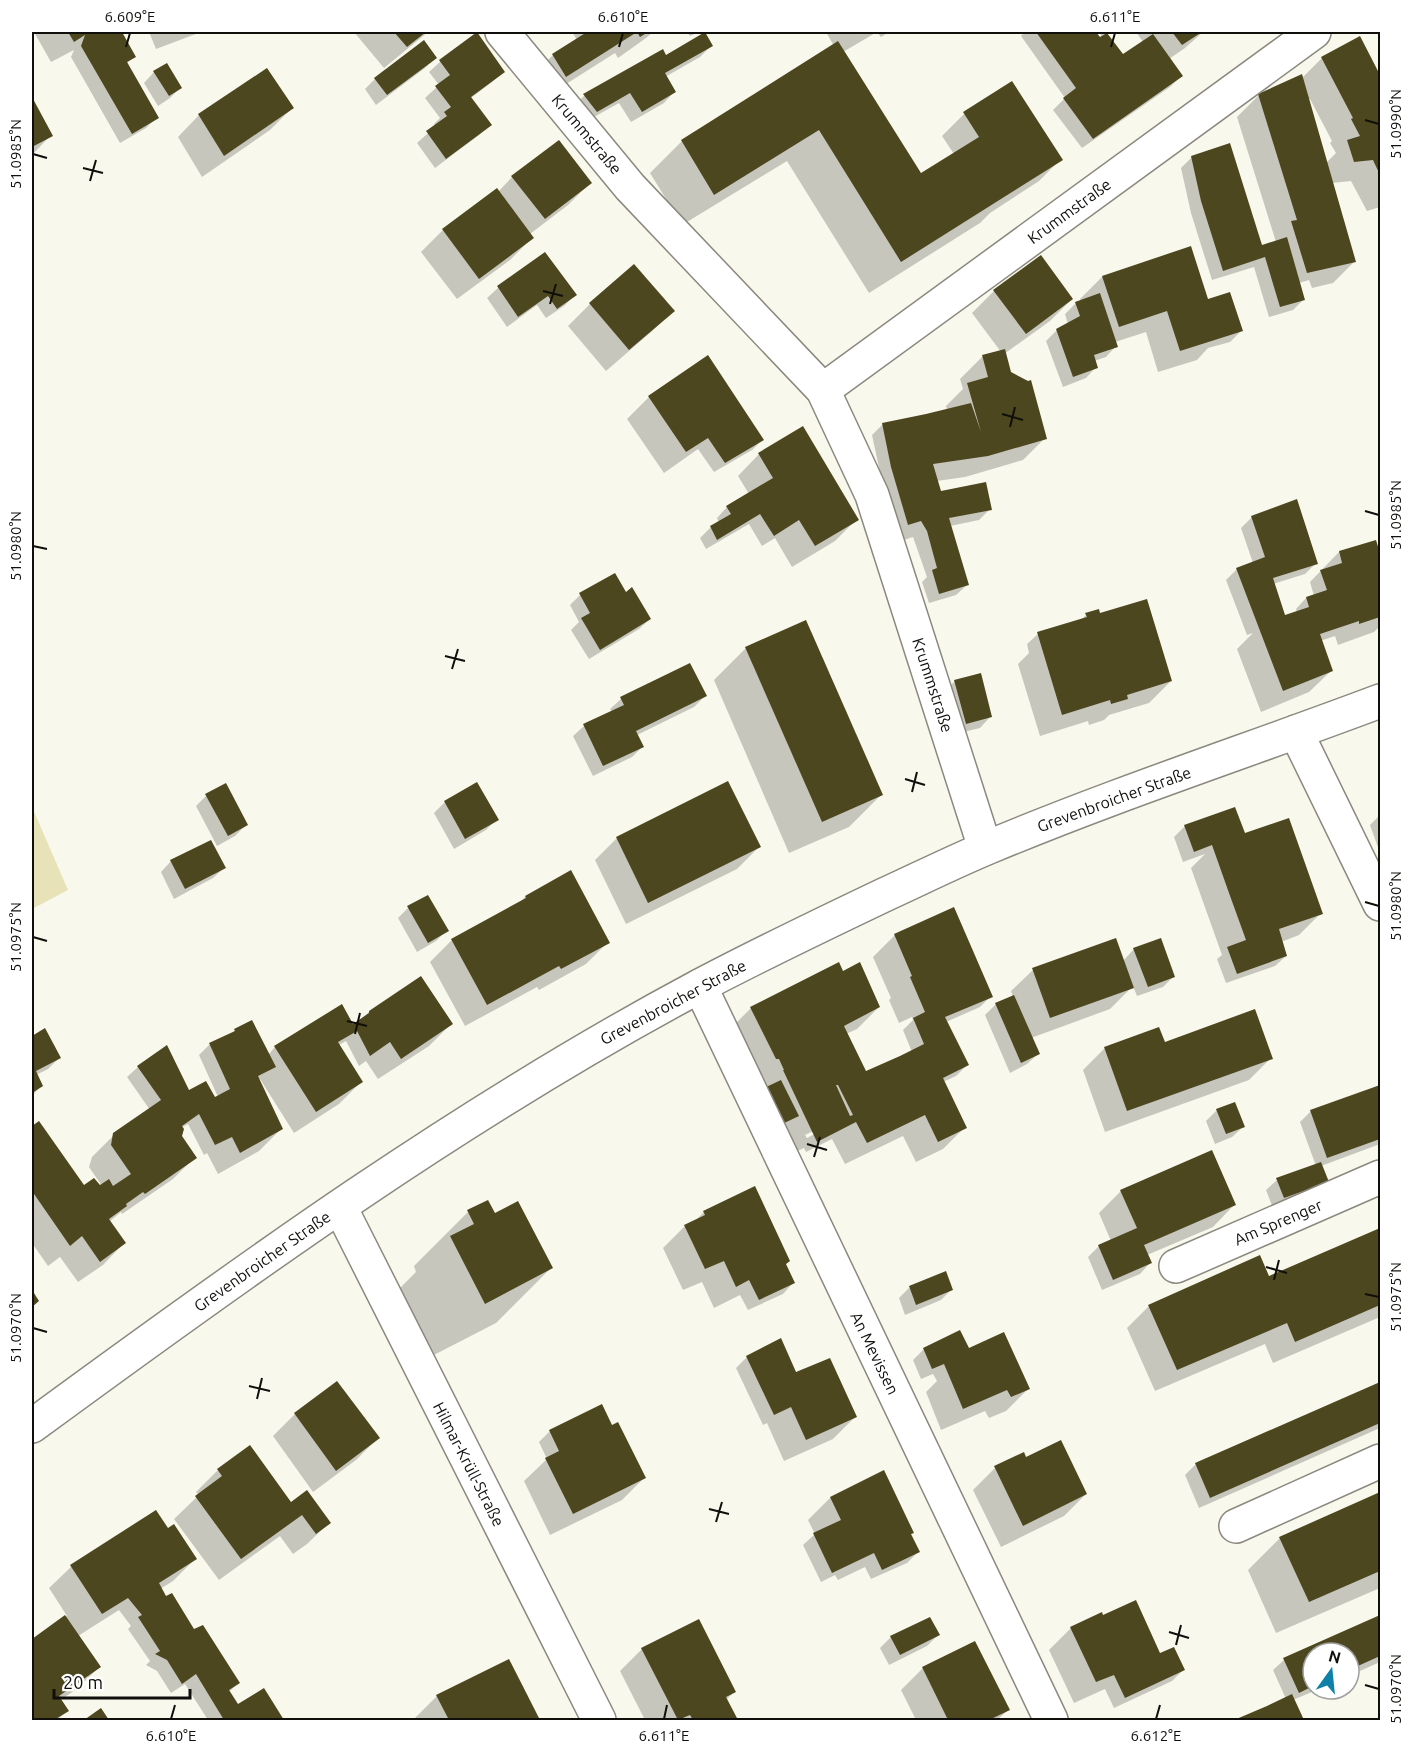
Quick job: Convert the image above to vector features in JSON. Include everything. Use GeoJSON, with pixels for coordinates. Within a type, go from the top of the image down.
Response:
{"type":"FeatureCollection","features":[{"type":"Feature","properties":{"kind":"street","name":"Krummstraße"},"geometry":{"type":"LineString","coordinates":[[502,32],[630,187],[824,390],[872,495],[985,848]]}},
{"type":"Feature","properties":{"kind":"street","name":"Krummstraße"},"geometry":{"type":"LineString","coordinates":[[824,390],[1314,32]]}},
{"type":"Feature","properties":{"kind":"street","name":"Grevenbroicher Straße"},"geometry":{"type":"LineString","coordinates":[[32,1426],[207,1299],[432,1145],[612,1034],[700,986],[812,929],[985,848],[1060,818],[1380,701]]}},
{"type":"Feature","properties":{"kind":"street"},"geometry":{"type":"LineString","coordinates":[[1296,732],[1380,904]]}},
{"type":"Feature","properties":{"kind":"street","name":"An Mevissen"},"geometry":{"type":"LineString","coordinates":[[700,986],[1051,1720]]}},
{"type":"Feature","properties":{"kind":"street","name":"Am Sprenger"},"geometry":{"type":"LineString","coordinates":[[1176,1266],[1380,1177]]}},
{"type":"Feature","properties":{"kind":"street","name":"Hilmar-Krüll-Straße"},"geometry":{"type":"LineString","coordinates":[[340,1207],[599,1720]]}},
{"type":"Feature","properties":{"kind":"street"},"geometry":{"type":"LineString","coordinates":[[1236,1526],[1380,1461]]}},
{"type":"Feature","properties":{"kind":"shaded area"},"geometry":{"type":"Polygon","coordinates":[[[32,807],[68,890],[32,909],[32,807]]]}},
{"type":"Feature","properties":{"kind":"building"},"geometry":{"type":"Polygon","coordinates":[[[68,32],[122,32],[136,57],[127,62],[159,118],[132,134],[81,46],[85,35],[74,42],[68,32]]]}},
{"type":"Feature","properties":{"kind":"building"},"geometry":{"type":"Polygon","coordinates":[[[394,32],[426,32],[407,47],[394,32]]]}},
{"type":"Feature","properties":{"kind":"building"},"geometry":{"type":"Polygon","coordinates":[[[477,32],[505,72],[471,97],[492,125],[446,159],[426,131],[447,116],[444,112],[451,107],[435,86],[450,75],[439,60],[477,32]]]}},
{"type":"Feature","properties":{"kind":"building"},"geometry":{"type":"Polygon","coordinates":[[[587,32],[637,32],[566,77],[552,54],[587,32]]]}},
{"type":"Feature","properties":{"kind":"building"},"geometry":{"type":"Polygon","coordinates":[[[637,32],[648,32],[640,37],[637,32]]]}},
{"type":"Feature","properties":{"kind":"building"},"geometry":{"type":"Polygon","coordinates":[[[705,32],[713,46],[665,73],[676,92],[642,112],[630,93],[597,112],[583,94],[663,49],[666,55],[705,32]]]}},
{"type":"Feature","properties":{"kind":"building"},"geometry":{"type":"Polygon","coordinates":[[[1036,32],[1096,32],[1100,37],[1107,33],[1123,54],[1153,34],[1183,76],[1093,139],[1063,98],[1076,88],[1036,32]]]}},
{"type":"Feature","properties":{"kind":"building"},"geometry":{"type":"Polygon","coordinates":[[[1172,32],[1202,32],[1182,45],[1172,32]]]}},
{"type":"Feature","properties":{"kind":"building"},"geometry":{"type":"Polygon","coordinates":[[[1360,36],[1380,75],[1380,175],[1373,160],[1354,162],[1347,140],[1360,136],[1321,57],[1360,36]]]}},
{"type":"Feature","properties":{"kind":"building"},"geometry":{"type":"Polygon","coordinates":[[[424,40],[437,58],[387,95],[374,78],[424,40]]]}},
{"type":"Feature","properties":{"kind":"building"},"geometry":{"type":"Polygon","coordinates":[[[838,41],[921,173],[979,137],[963,112],[1012,81],[1063,160],[901,262],[819,130],[714,195],[681,140],[838,41]]]}},
{"type":"Feature","properties":{"kind":"building"},"geometry":{"type":"Polygon","coordinates":[[[167,63],[182,88],[169,96],[153,71],[167,63]]]}},
{"type":"Feature","properties":{"kind":"building"},"geometry":{"type":"Polygon","coordinates":[[[267,68],[294,108],[224,156],[198,114],[267,68]]]}},
{"type":"Feature","properties":{"kind":"building"},"geometry":{"type":"Polygon","coordinates":[[[1302,74],[1356,262],[1307,273],[1291,221],[1297,220],[1258,94],[1302,74]]]}},
{"type":"Feature","properties":{"kind":"building"},"geometry":{"type":"Polygon","coordinates":[[[32,97],[53,136],[32,147],[32,97]]]}},
{"type":"Feature","properties":{"kind":"building"},"geometry":{"type":"Polygon","coordinates":[[[559,140],[592,183],[545,219],[511,176],[559,140]]]}},
{"type":"Feature","properties":{"kind":"building"},"geometry":{"type":"Polygon","coordinates":[[[1230,143],[1262,245],[1287,237],[1305,300],[1280,307],[1265,257],[1223,271],[1201,201],[1191,156],[1230,143]]]}},
{"type":"Feature","properties":{"kind":"building"},"geometry":{"type":"Polygon","coordinates":[[[497,188],[534,238],[479,279],[442,229],[497,188]]]}},
{"type":"Feature","properties":{"kind":"building"},"geometry":{"type":"Polygon","coordinates":[[[1191,246],[1208,299],[1230,292],[1243,331],[1180,351],[1167,311],[1119,327],[1102,276],[1191,246]]]}},
{"type":"Feature","properties":{"kind":"building"},"geometry":{"type":"Polygon","coordinates":[[[545,252],[577,295],[557,309],[548,296],[518,317],[497,286],[545,252]]]}},
{"type":"Feature","properties":{"kind":"building"},"geometry":{"type":"Polygon","coordinates":[[[1041,255],[1073,299],[1026,334],[993,290],[1041,255]]]}},
{"type":"Feature","properties":{"kind":"building"},"geometry":{"type":"Polygon","coordinates":[[[634,264],[675,311],[629,350],[589,303],[634,264]]]}},
{"type":"Feature","properties":{"kind":"building"},"geometry":{"type":"Polygon","coordinates":[[[1100,293],[1118,347],[1094,355],[1098,368],[1073,377],[1056,329],[1080,316],[1075,302],[1100,293]]]}},
{"type":"Feature","properties":{"kind":"building"},"geometry":{"type":"Polygon","coordinates":[[[1005,349],[1011,372],[1028,381],[1031,380],[1047,439],[988,456],[933,464],[941,491],[986,482],[992,510],[949,518],[969,585],[939,594],[932,570],[937,568],[927,531],[921,521],[908,525],[891,467],[882,423],[971,403],[981,432],[967,383],[988,377],[982,355],[1005,349]]]}},
{"type":"Feature","properties":{"kind":"building"},"geometry":{"type":"Polygon","coordinates":[[[708,355],[764,440],[725,463],[708,438],[686,452],[648,396],[708,355]]]}},
{"type":"Feature","properties":{"kind":"building"},"geometry":{"type":"Polygon","coordinates":[[[803,426],[859,520],[815,546],[799,520],[774,536],[760,514],[717,540],[710,526],[731,514],[726,506],[773,478],[758,453],[803,426]]]}},
{"type":"Feature","properties":{"kind":"building"},"geometry":{"type":"Polygon","coordinates":[[[1297,499],[1318,564],[1273,578],[1285,615],[1309,607],[1306,597],[1327,590],[1320,570],[1342,563],[1339,551],[1376,540],[1380,553],[1380,617],[1359,624],[1359,621],[1320,634],[1333,671],[1283,691],[1236,568],[1265,557],[1251,516],[1297,499]]]}},
{"type":"Feature","properties":{"kind":"building"},"geometry":{"type":"Polygon","coordinates":[[[615,573],[626,592],[632,587],[651,619],[600,650],[581,618],[590,613],[579,593],[615,573]]]}},
{"type":"Feature","properties":{"kind":"building"},"geometry":{"type":"Polygon","coordinates":[[[1147,599],[1172,681],[1127,695],[1128,699],[1111,704],[1110,700],[1062,715],[1037,632],[1087,617],[1085,613],[1099,609],[1100,613],[1147,599]]]}},
{"type":"Feature","properties":{"kind":"building"},"geometry":{"type":"Polygon","coordinates":[[[806,620],[883,795],[822,822],[745,647],[806,620]]]}},
{"type":"Feature","properties":{"kind":"building"},"geometry":{"type":"Polygon","coordinates":[[[690,663],[707,696],[636,731],[644,747],[603,766],[583,724],[624,705],[620,697],[690,663]]]}},
{"type":"Feature","properties":{"kind":"building"},"geometry":{"type":"Polygon","coordinates":[[[981,673],[992,717],[966,724],[954,680],[981,673]]]}},
{"type":"Feature","properties":{"kind":"building"},"geometry":{"type":"Polygon","coordinates":[[[728,781],[761,847],[648,903],[616,837],[728,781]]]}},
{"type":"Feature","properties":{"kind":"building"},"geometry":{"type":"Polygon","coordinates":[[[477,782],[499,820],[465,839],[444,801],[477,782]]]}},
{"type":"Feature","properties":{"kind":"building"},"geometry":{"type":"Polygon","coordinates":[[[226,783],[248,825],[228,836],[205,794],[226,783]]]}},
{"type":"Feature","properties":{"kind":"building"},"geometry":{"type":"Polygon","coordinates":[[[1235,807],[1245,833],[1289,818],[1323,914],[1279,929],[1287,956],[1237,974],[1227,947],[1246,940],[1212,845],[1194,852],[1184,825],[1235,807]]]}},
{"type":"Feature","properties":{"kind":"building"},"geometry":{"type":"Polygon","coordinates":[[[211,840],[226,868],[185,889],[170,860],[211,840]]]}},
{"type":"Feature","properties":{"kind":"building"},"geometry":{"type":"Polygon","coordinates":[[[571,870],[610,943],[561,969],[559,966],[487,1005],[451,939],[526,898],[525,896],[571,870]]]}},
{"type":"Feature","properties":{"kind":"building"},"geometry":{"type":"Polygon","coordinates":[[[428,895],[449,931],[428,943],[407,906],[428,895]]]}},
{"type":"Feature","properties":{"kind":"building"},"geometry":{"type":"Polygon","coordinates":[[[954,907],[993,997],[945,1017],[969,1065],[943,1078],[967,1128],[938,1142],[925,1115],[867,1143],[856,1122],[817,1142],[779,1059],[776,1059],[750,1007],[839,962],[843,971],[860,962],[880,1007],[844,1026],[866,1071],[924,1044],[913,1018],[925,1012],[894,934],[954,907]],[[836,1085],[850,1116],[853,1115],[836,1085]]]}},
{"type":"Feature","properties":{"kind":"building"},"geometry":{"type":"Polygon","coordinates":[[[1116,938],[1134,988],[1050,1018],[1032,968],[1116,938]]]}},
{"type":"Feature","properties":{"kind":"building"},"geometry":{"type":"Polygon","coordinates":[[[1161,938],[1175,977],[1148,987],[1133,948],[1161,938]]]}},
{"type":"Feature","properties":{"kind":"building"},"geometry":{"type":"Polygon","coordinates":[[[421,976],[453,1024],[401,1059],[390,1042],[370,1056],[357,1031],[338,1042],[363,1082],[316,1112],[274,1046],[342,1004],[353,1024],[421,976]]]}},
{"type":"Feature","properties":{"kind":"building"},"geometry":{"type":"Polygon","coordinates":[[[1014,995],[1040,1054],[1021,1063],[995,1003],[1014,995]]]}},
{"type":"Feature","properties":{"kind":"building"},"geometry":{"type":"Polygon","coordinates":[[[1255,1009],[1273,1059],[1127,1111],[1104,1047],[1159,1027],[1165,1042],[1255,1009]]]}},
{"type":"Feature","properties":{"kind":"building"},"geometry":{"type":"Polygon","coordinates":[[[252,1020],[276,1067],[258,1076],[283,1129],[240,1153],[232,1137],[215,1145],[199,1114],[182,1126],[184,1129],[182,1136],[197,1158],[145,1194],[143,1192],[109,1219],[126,1243],[100,1262],[82,1236],[70,1246],[32,1191],[32,1126],[39,1121],[84,1185],[94,1178],[100,1185],[109,1179],[113,1186],[131,1174],[111,1145],[113,1133],[161,1100],[137,1066],[167,1045],[189,1090],[206,1081],[215,1097],[230,1089],[209,1043],[252,1020]]]}},
{"type":"Feature","properties":{"kind":"building"},"geometry":{"type":"Polygon","coordinates":[[[45,1028],[61,1058],[36,1071],[43,1086],[32,1093],[32,1036],[45,1028]]]}},
{"type":"Feature","properties":{"kind":"building"},"geometry":{"type":"Polygon","coordinates":[[[781,1080],[799,1116],[780,1125],[762,1089],[781,1080]]]}},
{"type":"Feature","properties":{"kind":"building"},"geometry":{"type":"Polygon","coordinates":[[[1380,1085],[1380,1139],[1327,1158],[1310,1110],[1380,1085]]]}},
{"type":"Feature","properties":{"kind":"building"},"geometry":{"type":"Polygon","coordinates":[[[1235,1102],[1245,1127],[1226,1134],[1216,1109],[1235,1102]]]}},
{"type":"Feature","properties":{"kind":"building"},"geometry":{"type":"Polygon","coordinates":[[[1212,1150],[1236,1205],[1144,1245],[1152,1263],[1113,1280],[1098,1245],[1137,1228],[1120,1190],[1212,1150]]]}},
{"type":"Feature","properties":{"kind":"building"},"geometry":{"type":"Polygon","coordinates":[[[1321,1162],[1329,1182],[1284,1198],[1276,1178],[1321,1162]]]}},
{"type":"Feature","properties":{"kind":"building"},"geometry":{"type":"Polygon","coordinates":[[[755,1186],[790,1261],[786,1264],[795,1283],[759,1300],[749,1280],[736,1287],[724,1261],[705,1269],[684,1225],[705,1215],[703,1211],[755,1186]]]}},
{"type":"Feature","properties":{"kind":"building"},"geometry":{"type":"Polygon","coordinates":[[[488,1200],[495,1213],[518,1201],[553,1268],[485,1304],[450,1236],[474,1224],[467,1210],[488,1200]]]}},
{"type":"Feature","properties":{"kind":"building"},"geometry":{"type":"Polygon","coordinates":[[[1380,1228],[1380,1305],[1295,1342],[1287,1323],[1177,1370],[1148,1305],[1260,1255],[1269,1276],[1380,1228]]]}},
{"type":"Feature","properties":{"kind":"building"},"geometry":{"type":"Polygon","coordinates":[[[946,1271],[953,1290],[916,1305],[909,1286],[946,1271]]]}},
{"type":"Feature","properties":{"kind":"building"},"geometry":{"type":"Polygon","coordinates":[[[32,1290],[39,1301],[32,1307],[32,1290]]]}},
{"type":"Feature","properties":{"kind":"building"},"geometry":{"type":"Polygon","coordinates":[[[960,1330],[969,1348],[1004,1332],[1030,1389],[1011,1397],[1007,1390],[963,1409],[944,1364],[932,1369],[923,1348],[960,1330]]]}},
{"type":"Feature","properties":{"kind":"building"},"geometry":{"type":"Polygon","coordinates":[[[781,1338],[796,1372],[830,1358],[857,1417],[806,1440],[791,1407],[774,1415],[746,1356],[781,1338]]]}},
{"type":"Feature","properties":{"kind":"building"},"geometry":{"type":"Polygon","coordinates":[[[337,1381],[380,1438],[336,1471],[294,1413],[337,1381]]]}},
{"type":"Feature","properties":{"kind":"building"},"geometry":{"type":"Polygon","coordinates":[[[1380,1382],[1380,1423],[1210,1498],[1195,1463],[1380,1382]]]}},
{"type":"Feature","properties":{"kind":"building"},"geometry":{"type":"Polygon","coordinates":[[[602,1404],[612,1425],[618,1422],[646,1478],[573,1514],[545,1458],[559,1451],[549,1430],[602,1404]]]}},
{"type":"Feature","properties":{"kind":"building"},"geometry":{"type":"Polygon","coordinates":[[[1061,1440],[1087,1494],[1023,1526],[994,1466],[1024,1452],[1026,1457],[1061,1440]]]}},
{"type":"Feature","properties":{"kind":"building"},"geometry":{"type":"Polygon","coordinates":[[[250,1445],[291,1502],[307,1490],[331,1523],[316,1534],[302,1515],[241,1559],[195,1496],[222,1476],[217,1469],[250,1445]]]}},
{"type":"Feature","properties":{"kind":"building"},"geometry":{"type":"Polygon","coordinates":[[[884,1470],[914,1533],[911,1534],[920,1552],[882,1570],[874,1553],[832,1573],[813,1533],[841,1520],[830,1497],[884,1470]]]}},
{"type":"Feature","properties":{"kind":"building"},"geometry":{"type":"Polygon","coordinates":[[[1380,1492],[1380,1571],[1309,1602],[1279,1537],[1380,1492]]]}},
{"type":"Feature","properties":{"kind":"building"},"geometry":{"type":"Polygon","coordinates":[[[156,1510],[168,1528],[174,1524],[197,1559],[159,1583],[166,1596],[172,1593],[194,1629],[203,1625],[240,1683],[229,1690],[238,1704],[264,1688],[284,1720],[224,1720],[196,1674],[182,1684],[167,1660],[155,1654],[160,1651],[138,1617],[142,1615],[128,1598],[102,1614],[70,1565],[156,1510]]]}},
{"type":"Feature","properties":{"kind":"building"},"geometry":{"type":"Polygon","coordinates":[[[1136,1600],[1160,1653],[1174,1647],[1185,1670],[1125,1698],[1114,1675],[1096,1682],[1070,1627],[1136,1600]]]}},
{"type":"Feature","properties":{"kind":"building"},"geometry":{"type":"Polygon","coordinates":[[[65,1615],[101,1667],[59,1696],[69,1711],[54,1720],[32,1720],[32,1639],[65,1615]]]}},
{"type":"Feature","properties":{"kind":"building"},"geometry":{"type":"Polygon","coordinates":[[[1380,1615],[1380,1656],[1361,1665],[1361,1641],[1321,1641],[1380,1615]]]}},
{"type":"Feature","properties":{"kind":"building"},"geometry":{"type":"Polygon","coordinates":[[[930,1617],[940,1635],[900,1655],[890,1636],[930,1617]]]}},
{"type":"Feature","properties":{"kind":"building"},"geometry":{"type":"Polygon","coordinates":[[[699,1619],[736,1692],[726,1697],[738,1720],[693,1720],[690,1715],[678,1720],[641,1648],[699,1619]]]}},
{"type":"Feature","properties":{"kind":"building"},"geometry":{"type":"Polygon","coordinates":[[[975,1641],[1010,1710],[989,1720],[948,1720],[922,1667],[975,1641]]]}},
{"type":"Feature","properties":{"kind":"building"},"geometry":{"type":"Polygon","coordinates":[[[1301,1650],[1301,1692],[1299,1693],[1283,1658],[1301,1650]]]}},
{"type":"Feature","properties":{"kind":"building"},"geometry":{"type":"Polygon","coordinates":[[[509,1659],[540,1720],[449,1720],[436,1695],[509,1659]]]}},
{"type":"Feature","properties":{"kind":"building"},"geometry":{"type":"Polygon","coordinates":[[[1292,1694],[1304,1720],[1234,1720],[1267,1706],[1292,1694]]]}},
{"type":"Feature","properties":{"kind":"building"},"geometry":{"type":"Polygon","coordinates":[[[101,1708],[109,1720],[84,1720],[101,1708]]]}}]}
